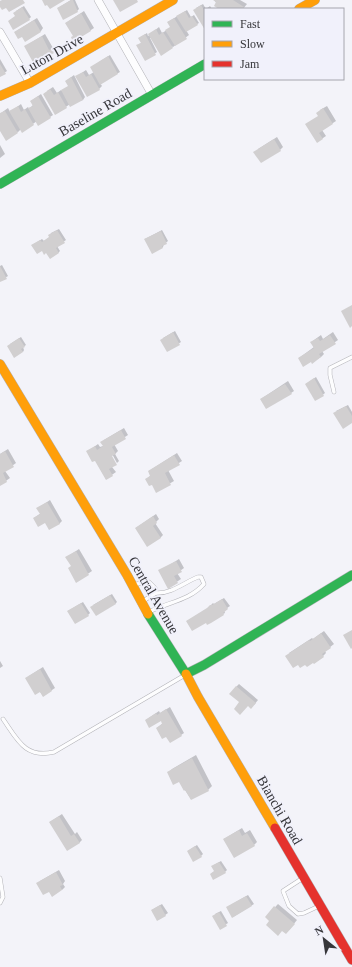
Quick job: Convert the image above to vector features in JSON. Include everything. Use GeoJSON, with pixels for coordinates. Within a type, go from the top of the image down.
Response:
{"type":"FeatureCollection","features":[{"type":"Feature","properties":{"kind":"street"},"geometry":{"type":"LineString","coordinates":[[98,0],[152,95]]}},
{"type":"Feature","properties":{"kind":"street","name":"Luton Drive"},"geometry":{"type":"LineString","coordinates":[[0,96],[30,83],[173,0]]}},
{"type":"Feature","properties":{"kind":"street"},"geometry":{"type":"LineString","coordinates":[[301,8],[315,0]]}},
{"type":"Feature","properties":{"kind":"street"},"geometry":{"type":"LineString","coordinates":[[0,32],[30,83]]}},
{"type":"Feature","properties":{"kind":"street","name":"Baseline Road"},"geometry":{"type":"LineString","coordinates":[[0,184],[204,65]]}},
{"type":"Feature","properties":{"kind":"street","name":"Central Avenue"},"geometry":{"type":"LineString","coordinates":[[0,364],[148,613],[186,674]]}},
{"type":"Feature","properties":{"kind":"street"},"geometry":{"type":"LineString","coordinates":[[186,674],[204,665],[352,575]]}},
{"type":"Feature","properties":{"kind":"street","name":"Bianchi Road"},"geometry":{"type":"LineString","coordinates":[[186,674],[352,960]]}},
{"type":"Feature","properties":{"kind":"lane"},"geometry":{"type":"LineString","coordinates":[[334,392],[330,368],[352,357]]}},
{"type":"Feature","properties":{"kind":"lane"},"geometry":{"type":"LineString","coordinates":[[142,602],[156,593],[162,594],[169,592],[198,577],[200,577],[203,581],[204,584],[194,593],[182,600],[148,613]]}},
{"type":"Feature","properties":{"kind":"lane"},"geometry":{"type":"LineString","coordinates":[[133,586],[144,582],[150,582],[156,593]]}},
{"type":"Feature","properties":{"kind":"lane"},"geometry":{"type":"LineString","coordinates":[[3,718],[20,742],[28,750],[44,754],[54,752],[186,674]]}},
{"type":"Feature","properties":{"kind":"lane"},"geometry":{"type":"LineString","coordinates":[[0,878],[3,898],[0,903]]}},
{"type":"Feature","properties":{"kind":"lane"},"geometry":{"type":"LineString","coordinates":[[304,878],[283,891],[288,906],[298,914],[304,913],[320,905]]}},
{"type":"Feature","properties":{"kind":"building"},"geometry":{"type":"Polygon","coordinates":[[[23,0],[25,3],[9,12],[6,8],[2,10],[0,7],[0,1],[23,0]]]}},
{"type":"Feature","properties":{"kind":"building"},"geometry":{"type":"Polygon","coordinates":[[[42,0],[65,0],[50,9],[47,5],[45,6],[42,0]]]}},
{"type":"Feature","properties":{"kind":"building"},"geometry":{"type":"Polygon","coordinates":[[[73,0],[78,12],[63,20],[57,8],[73,0]]]}},
{"type":"Feature","properties":{"kind":"building"},"geometry":{"type":"Polygon","coordinates":[[[113,0],[137,0],[138,2],[120,12],[113,0]]]}},
{"type":"Feature","properties":{"kind":"building"},"geometry":{"type":"Polygon","coordinates":[[[213,0],[233,0],[244,7],[217,8],[214,6],[216,2],[213,0]]]}},
{"type":"Feature","properties":{"kind":"building"},"geometry":{"type":"Polygon","coordinates":[[[201,5],[204,10],[204,28],[193,10],[201,5]]]}},
{"type":"Feature","properties":{"kind":"building"},"geometry":{"type":"Polygon","coordinates":[[[22,7],[30,20],[13,30],[8,21],[15,16],[13,13],[22,7]]]}},
{"type":"Feature","properties":{"kind":"building"},"geometry":{"type":"Polygon","coordinates":[[[185,11],[189,18],[192,16],[198,25],[186,32],[176,16],[185,11]]]}},
{"type":"Feature","properties":{"kind":"building"},"geometry":{"type":"Polygon","coordinates":[[[81,13],[91,31],[73,42],[71,37],[73,36],[65,23],[81,13]]]}},
{"type":"Feature","properties":{"kind":"building"},"geometry":{"type":"Polygon","coordinates":[[[174,18],[187,39],[175,46],[165,30],[170,27],[167,22],[174,18]]]}},
{"type":"Feature","properties":{"kind":"building"},"geometry":{"type":"Polygon","coordinates":[[[34,20],[41,32],[25,42],[22,37],[18,39],[14,32],[34,20]]]}},
{"type":"Feature","properties":{"kind":"building"},"geometry":{"type":"Polygon","coordinates":[[[156,29],[159,35],[163,32],[173,48],[161,56],[148,34],[156,29]]]}},
{"type":"Feature","properties":{"kind":"building"},"geometry":{"type":"Polygon","coordinates":[[[145,34],[156,55],[145,61],[136,45],[141,43],[138,38],[145,34]]]}},
{"type":"Feature","properties":{"kind":"building"},"geometry":{"type":"Polygon","coordinates":[[[42,36],[49,50],[51,49],[54,53],[34,64],[24,46],[42,36]]]}},
{"type":"Feature","properties":{"kind":"building"},"geometry":{"type":"Polygon","coordinates":[[[108,56],[118,74],[100,85],[90,67],[108,56]]]}},
{"type":"Feature","properties":{"kind":"building"},"geometry":{"type":"Polygon","coordinates":[[[0,64],[6,74],[0,77],[0,64]]]}},
{"type":"Feature","properties":{"kind":"building"},"geometry":{"type":"Polygon","coordinates":[[[83,72],[86,77],[91,74],[100,90],[87,97],[75,76],[83,72]]]}},
{"type":"Feature","properties":{"kind":"building"},"geometry":{"type":"Polygon","coordinates":[[[71,77],[83,100],[70,107],[61,90],[68,86],[65,81],[71,77]]]}},
{"type":"Feature","properties":{"kind":"building"},"geometry":{"type":"Polygon","coordinates":[[[50,89],[54,95],[58,92],[67,108],[55,115],[43,94],[50,89]]]}},
{"type":"Feature","properties":{"kind":"building"},"geometry":{"type":"Polygon","coordinates":[[[38,96],[51,118],[38,126],[28,108],[33,106],[30,101],[38,96]]]}},
{"type":"Feature","properties":{"kind":"building"},"geometry":{"type":"Polygon","coordinates":[[[18,106],[21,112],[25,109],[34,125],[22,133],[9,111],[18,106]]]}},
{"type":"Feature","properties":{"kind":"building"},"geometry":{"type":"Polygon","coordinates":[[[323,108],[333,124],[319,133],[323,139],[317,143],[305,124],[318,116],[316,113],[323,108]]]}},
{"type":"Feature","properties":{"kind":"building"},"geometry":{"type":"Polygon","coordinates":[[[5,111],[18,133],[6,141],[0,131],[0,113],[5,111]]]}},
{"type":"Feature","properties":{"kind":"building"},"geometry":{"type":"Polygon","coordinates":[[[274,139],[281,151],[261,163],[253,152],[274,139]]]}},
{"type":"Feature","properties":{"kind":"building"},"geometry":{"type":"Polygon","coordinates":[[[57,230],[65,243],[56,248],[59,253],[50,259],[46,253],[44,255],[42,251],[37,254],[31,245],[40,240],[42,242],[49,237],[48,235],[57,230]]]}},
{"type":"Feature","properties":{"kind":"building"},"geometry":{"type":"Polygon","coordinates":[[[161,231],[167,244],[152,254],[144,239],[161,231]]]}},
{"type":"Feature","properties":{"kind":"building"},"geometry":{"type":"Polygon","coordinates":[[[0,266],[7,279],[0,282],[0,266]]]}},
{"type":"Feature","properties":{"kind":"building"},"geometry":{"type":"Polygon","coordinates":[[[352,305],[352,326],[350,328],[341,311],[352,305]]]}},
{"type":"Feature","properties":{"kind":"building"},"geometry":{"type":"Polygon","coordinates":[[[173,332],[180,345],[167,352],[160,340],[173,332]]]}},
{"type":"Feature","properties":{"kind":"building"},"geometry":{"type":"Polygon","coordinates":[[[330,335],[336,344],[319,354],[321,357],[312,364],[311,362],[303,367],[298,358],[314,348],[310,342],[318,338],[320,341],[330,335]]]}},
{"type":"Feature","properties":{"kind":"building"},"geometry":{"type":"Polygon","coordinates":[[[19,338],[25,347],[21,349],[23,352],[14,358],[7,346],[19,338]]]}},
{"type":"Feature","properties":{"kind":"building"},"geometry":{"type":"Polygon","coordinates":[[[314,378],[324,396],[315,401],[305,384],[314,378]]]}},
{"type":"Feature","properties":{"kind":"building"},"geometry":{"type":"Polygon","coordinates":[[[285,384],[292,394],[266,409],[260,399],[285,384]]]}},
{"type":"Feature","properties":{"kind":"building"},"geometry":{"type":"Polygon","coordinates":[[[346,406],[352,416],[352,423],[343,429],[333,413],[346,406]]]}},
{"type":"Feature","properties":{"kind":"building"},"geometry":{"type":"Polygon","coordinates":[[[121,430],[126,439],[112,447],[116,454],[112,456],[117,465],[109,469],[113,476],[106,480],[95,461],[92,462],[86,451],[95,446],[97,450],[103,446],[100,442],[121,430]]]}},
{"type":"Feature","properties":{"kind":"building"},"geometry":{"type":"Polygon","coordinates":[[[5,451],[14,467],[3,473],[7,482],[0,486],[0,454],[5,451]]]}},
{"type":"Feature","properties":{"kind":"building"},"geometry":{"type":"Polygon","coordinates":[[[174,455],[180,465],[165,473],[171,485],[156,493],[152,485],[149,486],[145,479],[150,476],[148,471],[174,455]]]}},
{"type":"Feature","properties":{"kind":"building"},"geometry":{"type":"Polygon","coordinates":[[[47,502],[60,524],[49,530],[45,523],[38,527],[33,518],[40,514],[36,508],[47,502]]]}},
{"type":"Feature","properties":{"kind":"building"},"geometry":{"type":"Polygon","coordinates":[[[153,516],[157,523],[153,526],[161,538],[147,547],[135,528],[153,516]]]}},
{"type":"Feature","properties":{"kind":"building"},"geometry":{"type":"Polygon","coordinates":[[[76,551],[89,575],[76,583],[68,568],[71,566],[65,557],[76,551]]]}},
{"type":"Feature","properties":{"kind":"building"},"geometry":{"type":"Polygon","coordinates":[[[176,561],[182,572],[174,576],[178,583],[168,589],[158,570],[176,561]]]}},
{"type":"Feature","properties":{"kind":"building"},"geometry":{"type":"Polygon","coordinates":[[[110,595],[116,604],[96,616],[90,607],[110,595]]]}},
{"type":"Feature","properties":{"kind":"building"},"geometry":{"type":"Polygon","coordinates":[[[222,599],[228,609],[223,613],[224,615],[207,625],[206,623],[192,631],[186,621],[222,599]]]}},
{"type":"Feature","properties":{"kind":"building"},"geometry":{"type":"Polygon","coordinates":[[[81,603],[89,616],[75,624],[67,611],[81,603]]]}},
{"type":"Feature","properties":{"kind":"building"},"geometry":{"type":"Polygon","coordinates":[[[352,630],[352,648],[351,649],[343,635],[352,630]]]}},
{"type":"Feature","properties":{"kind":"building"},"geometry":{"type":"Polygon","coordinates":[[[321,633],[331,648],[322,654],[324,657],[307,667],[305,665],[300,668],[298,665],[293,668],[285,656],[321,633]]]}},
{"type":"Feature","properties":{"kind":"building"},"geometry":{"type":"Polygon","coordinates":[[[40,669],[52,691],[43,697],[40,692],[35,695],[25,678],[40,669]]]}},
{"type":"Feature","properties":{"kind":"building"},"geometry":{"type":"Polygon","coordinates":[[[236,686],[256,703],[251,709],[248,706],[240,715],[234,709],[239,702],[229,694],[236,686]]]}},
{"type":"Feature","properties":{"kind":"building"},"geometry":{"type":"Polygon","coordinates":[[[166,709],[182,736],[170,743],[166,737],[162,739],[156,728],[162,724],[161,721],[149,728],[145,720],[166,709]]]}},
{"type":"Feature","properties":{"kind":"building"},"geometry":{"type":"Polygon","coordinates":[[[192,758],[209,791],[191,800],[179,782],[173,785],[167,772],[192,758]]]}},
{"type":"Feature","properties":{"kind":"building"},"geometry":{"type":"Polygon","coordinates":[[[59,816],[71,836],[74,834],[80,843],[67,851],[49,822],[59,816]]]}},
{"type":"Feature","properties":{"kind":"building"},"geometry":{"type":"Polygon","coordinates":[[[239,830],[242,836],[247,833],[255,846],[234,858],[223,839],[239,830]]]}},
{"type":"Feature","properties":{"kind":"building"},"geometry":{"type":"Polygon","coordinates":[[[195,846],[202,857],[193,862],[187,851],[195,846]]]}},
{"type":"Feature","properties":{"kind":"building"},"geometry":{"type":"Polygon","coordinates":[[[219,862],[226,873],[213,880],[210,874],[214,871],[211,866],[219,862]]]}},
{"type":"Feature","properties":{"kind":"building"},"geometry":{"type":"Polygon","coordinates":[[[56,872],[63,885],[60,886],[62,890],[52,897],[49,892],[43,895],[36,883],[56,872]]]}},
{"type":"Feature","properties":{"kind":"building"},"geometry":{"type":"Polygon","coordinates":[[[246,896],[252,906],[232,918],[226,907],[246,896]]]}},
{"type":"Feature","properties":{"kind":"building"},"geometry":{"type":"Polygon","coordinates":[[[160,905],[166,916],[157,921],[151,910],[160,905]]]}},
{"type":"Feature","properties":{"kind":"building"},"geometry":{"type":"Polygon","coordinates":[[[274,906],[295,924],[286,934],[282,931],[278,936],[266,925],[269,921],[265,917],[274,906]]]}},
{"type":"Feature","properties":{"kind":"building"},"geometry":{"type":"Polygon","coordinates":[[[219,912],[227,926],[220,930],[212,916],[219,912]]]}},
{"type":"Feature","properties":{"kind":"traffic: fast"},"geometry":{"type":"LineString","coordinates":[[0,184],[204,65]]}},
{"type":"Feature","properties":{"kind":"traffic: fast"},"geometry":{"type":"LineString","coordinates":[[148,614],[186,674],[204,665],[352,575]]}},
{"type":"Feature","properties":{"kind":"traffic: slow"},"geometry":{"type":"LineString","coordinates":[[0,96],[30,83],[173,0]]}},
{"type":"Feature","properties":{"kind":"traffic: slow"},"geometry":{"type":"LineString","coordinates":[[301,8],[315,0]]}},
{"type":"Feature","properties":{"kind":"traffic: slow"},"geometry":{"type":"LineString","coordinates":[[0,364],[127,575],[148,614]]}},
{"type":"Feature","properties":{"kind":"traffic: slow"},"geometry":{"type":"LineString","coordinates":[[186,674],[275,828]]}},
{"type":"Feature","properties":{"kind":"traffic: jam"},"geometry":{"type":"LineString","coordinates":[[275,828],[352,960]]}}]}
